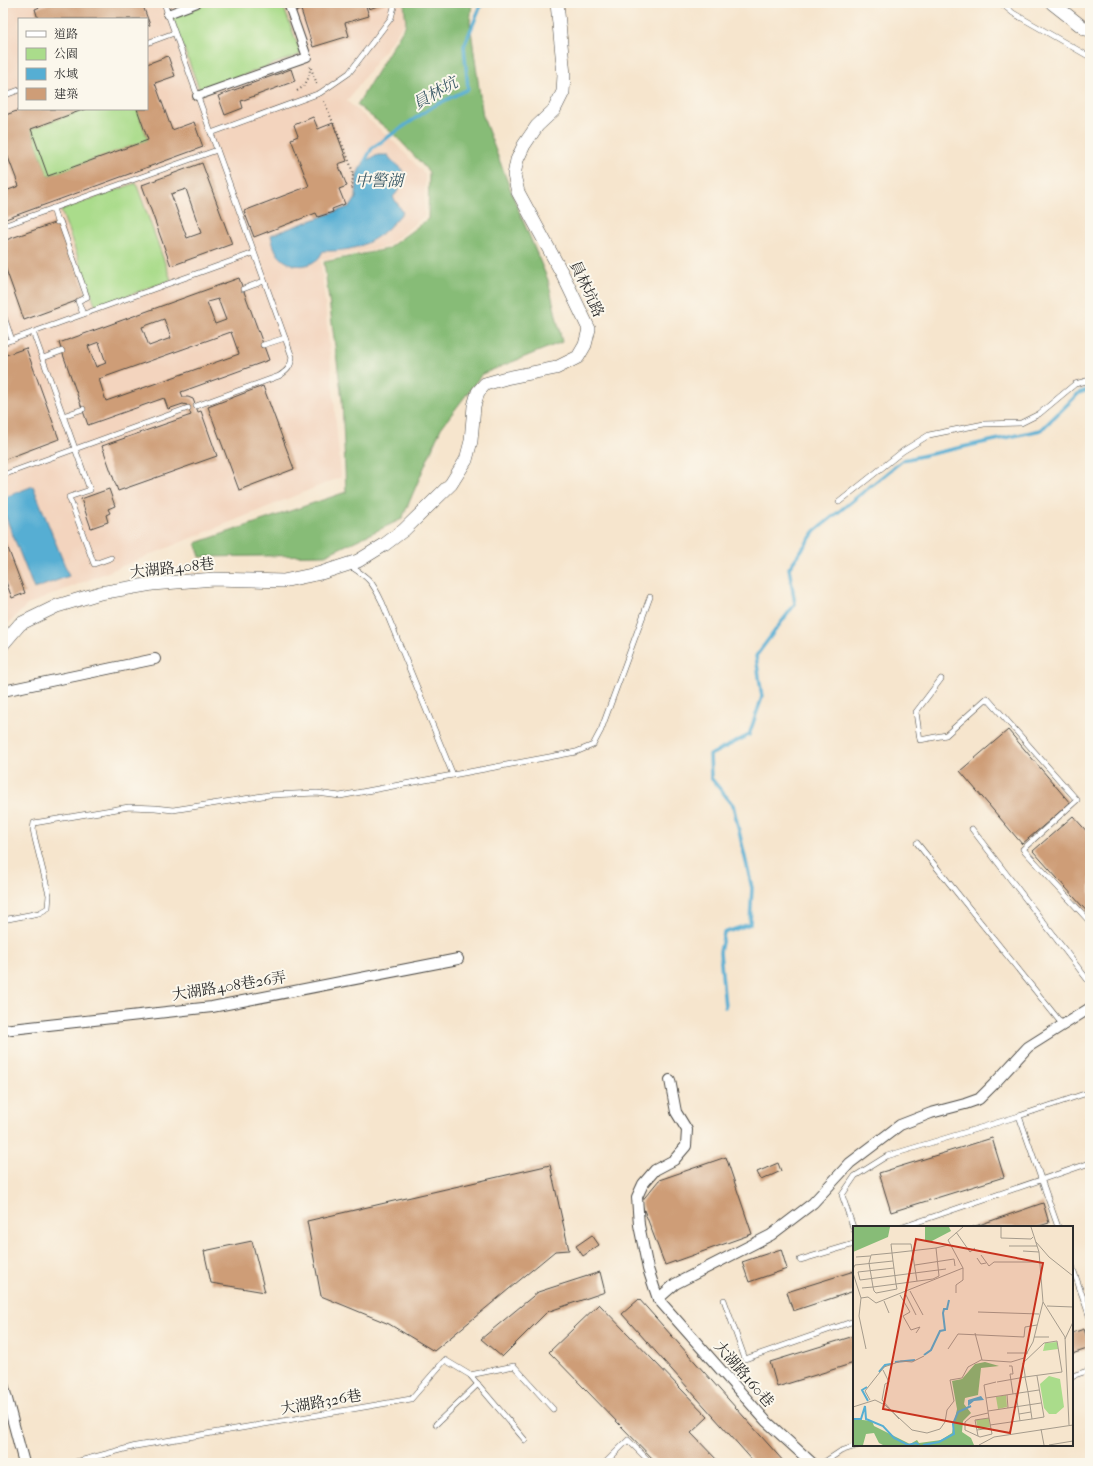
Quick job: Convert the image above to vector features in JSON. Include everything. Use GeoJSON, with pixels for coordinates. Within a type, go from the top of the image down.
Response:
{"type":"FeatureCollection","features":[{"type":"Feature","properties":{"kind":"street"},"geometry":{"type":"LineString","coordinates":[[168,14],[197,3]]}},
{"type":"Feature","properties":{"kind":"street"},"geometry":{"type":"LineString","coordinates":[[197,96],[307,57],[288,3]]}},
{"type":"Feature","properties":{"kind":"street","name":"員林坑路"},"geometry":{"type":"LineString","coordinates":[[352,563],[384,545],[404,530],[451,484],[466,460],[471,442],[474,406],[478,392],[485,384],[506,378],[556,368],[578,357],[585,345],[589,329],[564,275],[518,192],[514,175],[517,160],[524,144],[537,126],[554,110],[563,92],[564,76],[557,3]]}},
{"type":"Feature","properties":{"kind":"street"},"geometry":{"type":"LineString","coordinates":[[1052,3],[1085,29],[1090,30]]}},
{"type":"Feature","properties":{"kind":"street","name":"大湖路408巷"},"geometry":{"type":"LineString","coordinates":[[3,644],[20,624],[57,606],[100,593],[152,584],[214,579],[283,581],[321,573],[352,563]]}},
{"type":"Feature","properties":{"kind":"street"},"geometry":{"type":"LineString","coordinates":[[3,691],[155,659]]}},
{"type":"Feature","properties":{"kind":"street","name":"大湖路408巷26弄"},"geometry":{"type":"LineString","coordinates":[[3,1030],[212,1007],[458,959]]}},
{"type":"Feature","properties":{"kind":"street"},"geometry":{"type":"LineString","coordinates":[[670,1080],[676,1112],[687,1130],[686,1146],[674,1160],[655,1170],[643,1184],[637,1198],[639,1225],[648,1269],[658,1299],[674,1284],[771,1235],[813,1203],[850,1163],[900,1125],[932,1113],[979,1099],[1028,1046],[1090,1008]]}},
{"type":"Feature","properties":{"kind":"street","name":"大湖路160巷"},"geometry":{"type":"LineString","coordinates":[[658,1299],[766,1422],[812,1463]]}},
{"type":"Feature","properties":{"kind":"street"},"geometry":{"type":"LineString","coordinates":[[3,1384],[24,1463]]}},
{"type":"Feature","properties":{"kind":"lane"},"geometry":{"type":"LineString","coordinates":[[164,3],[292,357],[291,363],[285,373],[196,406]]}},
{"type":"Feature","properties":{"kind":"lane"},"geometry":{"type":"LineString","coordinates":[[211,134],[320,93],[349,73],[391,18],[395,3]]}},
{"type":"Feature","properties":{"kind":"lane"},"geometry":{"type":"LineString","coordinates":[[1001,3],[1013,13],[1090,57]]}},
{"type":"Feature","properties":{"kind":"lane"},"geometry":{"type":"LineString","coordinates":[[148,43],[174,33]]}},
{"type":"Feature","properties":{"kind":"lane"},"geometry":{"type":"LineString","coordinates":[[3,96],[18,90]]}},
{"type":"Feature","properties":{"kind":"lane"},"geometry":{"type":"LineString","coordinates":[[3,226],[217,150]]}},
{"type":"Feature","properties":{"kind":"lane"},"geometry":{"type":"LineString","coordinates":[[53,208],[57,222],[60,221],[87,297],[78,301],[83,314]]}},
{"type":"Feature","properties":{"kind":"lane"},"geometry":{"type":"LineString","coordinates":[[3,343],[254,253]]}},
{"type":"Feature","properties":{"kind":"lane"},"geometry":{"type":"LineString","coordinates":[[243,289],[264,281]]}},
{"type":"Feature","properties":{"kind":"lane"},"geometry":{"type":"LineString","coordinates":[[3,314],[12,340]]}},
{"type":"Feature","properties":{"kind":"lane"},"geometry":{"type":"LineString","coordinates":[[33,332],[90,490],[69,497],[94,564],[111,558]]}},
{"type":"Feature","properties":{"kind":"lane"},"geometry":{"type":"LineString","coordinates":[[263,345],[285,338]]}},
{"type":"Feature","properties":{"kind":"lane"},"geometry":{"type":"LineString","coordinates":[[43,358],[62,352]]}},
{"type":"Feature","properties":{"kind":"lane"},"geometry":{"type":"LineString","coordinates":[[839,502],[903,451],[929,435],[984,424],[1021,423],[1040,414],[1075,384],[1090,380]]}},
{"type":"Feature","properties":{"kind":"lane"},"geometry":{"type":"LineString","coordinates":[[3,475],[188,408]]}},
{"type":"Feature","properties":{"kind":"lane"},"geometry":{"type":"LineString","coordinates":[[63,416],[83,409]]}},
{"type":"Feature","properties":{"kind":"lane"},"geometry":{"type":"LineString","coordinates":[[352,563],[373,584],[376,590],[453,775]]}},
{"type":"Feature","properties":{"kind":"lane"},"geometry":{"type":"LineString","coordinates":[[3,920],[39,913],[48,908],[49,895],[35,839],[33,829],[34,823],[129,807],[174,810],[269,795],[318,793],[340,796],[576,752],[593,745],[601,730],[650,597]]}},
{"type":"Feature","properties":{"kind":"lane"},"geometry":{"type":"LineString","coordinates":[[941,679],[916,712],[920,740],[946,735],[987,698],[1077,800],[1023,849],[1090,922]]}},
{"type":"Feature","properties":{"kind":"lane"},"geometry":{"type":"LineString","coordinates":[[972,829],[1090,983]]}},
{"type":"Feature","properties":{"kind":"lane"},"geometry":{"type":"LineString","coordinates":[[917,843],[1062,1024]]}},
{"type":"Feature","properties":{"kind":"lane"},"geometry":{"type":"LineString","coordinates":[[853,1227],[842,1194],[855,1176],[887,1156],[1019,1116],[1090,1092]]}},
{"type":"Feature","properties":{"kind":"lane"},"geometry":{"type":"LineString","coordinates":[[1019,1116],[1058,1226]]}},
{"type":"Feature","properties":{"kind":"lane"},"geometry":{"type":"LineString","coordinates":[[906,1226],[1090,1163]]}},
{"type":"Feature","properties":{"kind":"lane"},"geometry":{"type":"LineString","coordinates":[[800,1260],[853,1244]]}},
{"type":"Feature","properties":{"kind":"lane"},"geometry":{"type":"LineString","coordinates":[[1073,1269],[1090,1318]]}},
{"type":"Feature","properties":{"kind":"lane"},"geometry":{"type":"LineString","coordinates":[[724,1300],[745,1359],[853,1321]]}},
{"type":"Feature","properties":{"kind":"lane","name":"大湖路326巷"},"geometry":{"type":"LineString","coordinates":[[72,1463],[136,1446],[411,1399],[445,1360],[470,1375],[525,1440]]}},
{"type":"Feature","properties":{"kind":"lane"},"geometry":{"type":"LineString","coordinates":[[470,1375],[514,1366],[553,1409]]}},
{"type":"Feature","properties":{"kind":"lane"},"geometry":{"type":"LineString","coordinates":[[1073,1376],[1090,1370]]}},
{"type":"Feature","properties":{"kind":"lane"},"geometry":{"type":"LineString","coordinates":[[436,1424],[478,1384]]}},
{"type":"Feature","properties":{"kind":"lane"},"geometry":{"type":"LineString","coordinates":[[605,1463],[628,1440],[650,1463]]}},
{"type":"Feature","properties":{"kind":"lane"},"geometry":{"type":"LineString","coordinates":[[823,1463],[841,1451],[856,1446]]}},
{"type":"Feature","properties":{"kind":"path"},"geometry":{"type":"LineString","coordinates":[[307,57],[320,93],[350,164],[353,174],[352,190]]}},
{"type":"Feature","properties":{"kind":"path"},"geometry":{"type":"LineString","coordinates":[[294,93],[300,90],[308,80],[310,67]]}},
{"type":"Feature","properties":{"kind":"shaded area"},"geometry":{"type":"Polygon","coordinates":[[[18,3],[403,3],[405,22],[347,101],[392,140],[425,174],[424,216],[386,247],[321,260],[341,477],[27,605],[9,623],[3,633],[3,9],[18,3]]]}},
{"type":"Feature","properties":{"kind":"green space"},"geometry":{"type":"Polygon","coordinates":[[[209,3],[282,3],[301,54],[200,91],[172,17],[209,3]]]}},
{"type":"Feature","properties":{"kind":"green space"},"geometry":{"type":"Polygon","coordinates":[[[404,3],[472,3],[470,23],[483,117],[516,204],[548,280],[562,342],[482,374],[441,428],[402,519],[325,555],[200,557],[196,543],[346,492],[342,399],[324,262],[387,249],[428,219],[429,172],[396,136],[357,105],[406,24],[404,3]]]}},
{"type":"Feature","properties":{"kind":"green space"},"geometry":{"type":"Polygon","coordinates":[[[82,110],[137,110],[148,140],[48,176],[31,129],[82,110]]]}},
{"type":"Feature","properties":{"kind":"green space"},"geometry":{"type":"Polygon","coordinates":[[[136,183],[171,280],[96,307],[61,210],[136,183]]]}},
{"type":"Feature","properties":{"kind":"water","name":"中警湖"},"geometry":{"type":"Polygon","coordinates":[[[378,155],[388,155],[391,160],[402,170],[403,178],[401,186],[393,197],[403,212],[377,237],[359,246],[336,251],[323,251],[318,259],[310,264],[300,266],[284,261],[275,249],[271,235],[351,206],[356,198],[357,175],[360,168],[365,161],[378,155]]]}},
{"type":"Feature","properties":{"kind":"water"},"geometry":{"type":"Polygon","coordinates":[[[33,486],[69,576],[34,589],[3,510],[3,498],[33,486]]]}},
{"type":"Feature","properties":{"kind":"building"},"geometry":{"type":"Polygon","coordinates":[[[50,3],[142,3],[147,18],[38,18],[35,9],[50,3]]]}},
{"type":"Feature","properties":{"kind":"building"},"geometry":{"type":"Polygon","coordinates":[[[292,3],[365,3],[369,16],[345,23],[349,36],[313,47],[301,10],[295,12],[292,3]]]}},
{"type":"Feature","properties":{"kind":"building"},"geometry":{"type":"Polygon","coordinates":[[[367,3],[386,3],[369,9],[367,3]]]}},
{"type":"Feature","properties":{"kind":"building"},"geometry":{"type":"Polygon","coordinates":[[[168,56],[175,76],[155,83],[172,130],[194,122],[203,147],[3,220],[3,192],[19,186],[3,144],[3,116],[19,110],[82,110],[31,129],[48,176],[148,140],[137,110],[148,110],[148,64],[168,56]]]}},
{"type":"Feature","properties":{"kind":"building"},"geometry":{"type":"Polygon","coordinates":[[[291,69],[295,81],[241,101],[243,108],[225,115],[218,96],[291,69]]]}},
{"type":"Feature","properties":{"kind":"building"},"geometry":{"type":"Polygon","coordinates":[[[313,117],[318,129],[333,123],[347,161],[338,164],[347,186],[339,189],[345,204],[332,209],[333,212],[318,217],[316,213],[254,237],[244,211],[309,186],[291,139],[298,136],[294,125],[313,117]]]}},
{"type":"Feature","properties":{"kind":"building"},"geometry":{"type":"Polygon","coordinates":[[[202,163],[232,244],[171,266],[142,185],[202,163]],[[186,189],[171,194],[187,238],[201,233],[186,189]]]}},
{"type":"Feature","properties":{"kind":"building"},"geometry":{"type":"Polygon","coordinates":[[[60,221],[87,297],[24,320],[3,261],[3,241],[60,221]]]}},
{"type":"Feature","properties":{"kind":"building"},"geometry":{"type":"Polygon","coordinates":[[[239,278],[269,360],[181,392],[183,397],[193,399],[198,412],[201,411],[217,456],[118,491],[102,446],[191,415],[187,405],[183,404],[168,409],[164,398],[88,425],[59,343],[239,278]],[[218,299],[207,302],[215,324],[226,320],[218,299]],[[164,319],[142,327],[149,346],[171,338],[164,319]],[[231,332],[99,379],[106,401],[239,354],[231,332]],[[99,342],[88,346],[96,367],[106,363],[99,342]]]}},
{"type":"Feature","properties":{"kind":"building"},"geometry":{"type":"Polygon","coordinates":[[[26,348],[59,439],[3,460],[3,356],[26,348]]]}},
{"type":"Feature","properties":{"kind":"building"},"geometry":{"type":"Polygon","coordinates":[[[263,386],[294,469],[239,490],[208,407],[263,386]]]}},
{"type":"Feature","properties":{"kind":"building"},"geometry":{"type":"Polygon","coordinates":[[[109,489],[115,506],[108,509],[110,513],[106,515],[108,522],[91,528],[81,499],[109,489]]]}},
{"type":"Feature","properties":{"kind":"building"},"geometry":{"type":"Polygon","coordinates":[[[3,535],[25,593],[12,598],[3,574],[3,535]]]}},
{"type":"Feature","properties":{"kind":"building"},"geometry":{"type":"Polygon","coordinates":[[[1008,730],[1070,803],[1022,844],[960,771],[1008,730]]]}},
{"type":"Feature","properties":{"kind":"building"},"geometry":{"type":"Polygon","coordinates":[[[1073,816],[1090,835],[1090,915],[1033,851],[1073,816]]]}},
{"type":"Feature","properties":{"kind":"building"},"geometry":{"type":"Polygon","coordinates":[[[992,1138],[1004,1177],[891,1212],[879,1173],[992,1138]]]}},
{"type":"Feature","properties":{"kind":"building"},"geometry":{"type":"Polygon","coordinates":[[[726,1157],[752,1234],[665,1265],[641,1202],[659,1180],[726,1157]]]}},
{"type":"Feature","properties":{"kind":"building"},"geometry":{"type":"Polygon","coordinates":[[[778,1163],[781,1171],[761,1180],[757,1172],[778,1163]]]}},
{"type":"Feature","properties":{"kind":"building"},"geometry":{"type":"Polygon","coordinates":[[[550,1165],[569,1250],[555,1251],[434,1351],[389,1324],[321,1296],[307,1221],[550,1165]]]}},
{"type":"Feature","properties":{"kind":"building"},"geometry":{"type":"Polygon","coordinates":[[[1043,1203],[1049,1223],[1039,1226],[976,1226],[1043,1203]]]}},
{"type":"Feature","properties":{"kind":"building"},"geometry":{"type":"Polygon","coordinates":[[[592,1235],[599,1245],[583,1256],[576,1246],[592,1235]]]}},
{"type":"Feature","properties":{"kind":"building"},"geometry":{"type":"Polygon","coordinates":[[[252,1241],[265,1292],[211,1283],[204,1251],[252,1241]]]}},
{"type":"Feature","properties":{"kind":"building"},"geometry":{"type":"Polygon","coordinates":[[[781,1249],[787,1269],[749,1282],[742,1262],[781,1249]]]}},
{"type":"Feature","properties":{"kind":"building"},"geometry":{"type":"Polygon","coordinates":[[[853,1271],[853,1291],[793,1311],[787,1292],[853,1271]]]}},
{"type":"Feature","properties":{"kind":"building"},"geometry":{"type":"Polygon","coordinates":[[[600,1272],[605,1292],[547,1312],[502,1357],[481,1339],[538,1292],[600,1272]]]}},
{"type":"Feature","properties":{"kind":"building"},"geometry":{"type":"Polygon","coordinates":[[[639,1299],[785,1463],[755,1463],[622,1314],[639,1299]]]}},
{"type":"Feature","properties":{"kind":"building"},"geometry":{"type":"Polygon","coordinates":[[[599,1304],[708,1417],[691,1433],[720,1463],[657,1463],[549,1352],[599,1304]]]}},
{"type":"Feature","properties":{"kind":"building"},"geometry":{"type":"Polygon","coordinates":[[[1084,1329],[1090,1348],[1073,1354],[1073,1333],[1084,1329]]]}},
{"type":"Feature","properties":{"kind":"building"},"geometry":{"type":"Polygon","coordinates":[[[853,1336],[853,1363],[777,1387],[770,1362],[853,1336]]]}},
{"type":"Feature","properties":{"kind":"waterway","name":"員林坑"},"geometry":{"type":"LineString","coordinates":[[365,161],[372,148],[432,107],[468,89],[464,46],[482,3]]}},
{"type":"Feature","properties":{"kind":"waterway"},"geometry":{"type":"LineString","coordinates":[[725,1007],[720,952],[724,933],[750,924],[752,888],[733,805],[711,778],[710,755],[749,735],[762,697],[756,656],[795,604],[789,568],[815,531],[903,460],[1041,430],[1079,393],[1090,389]]}}]}
